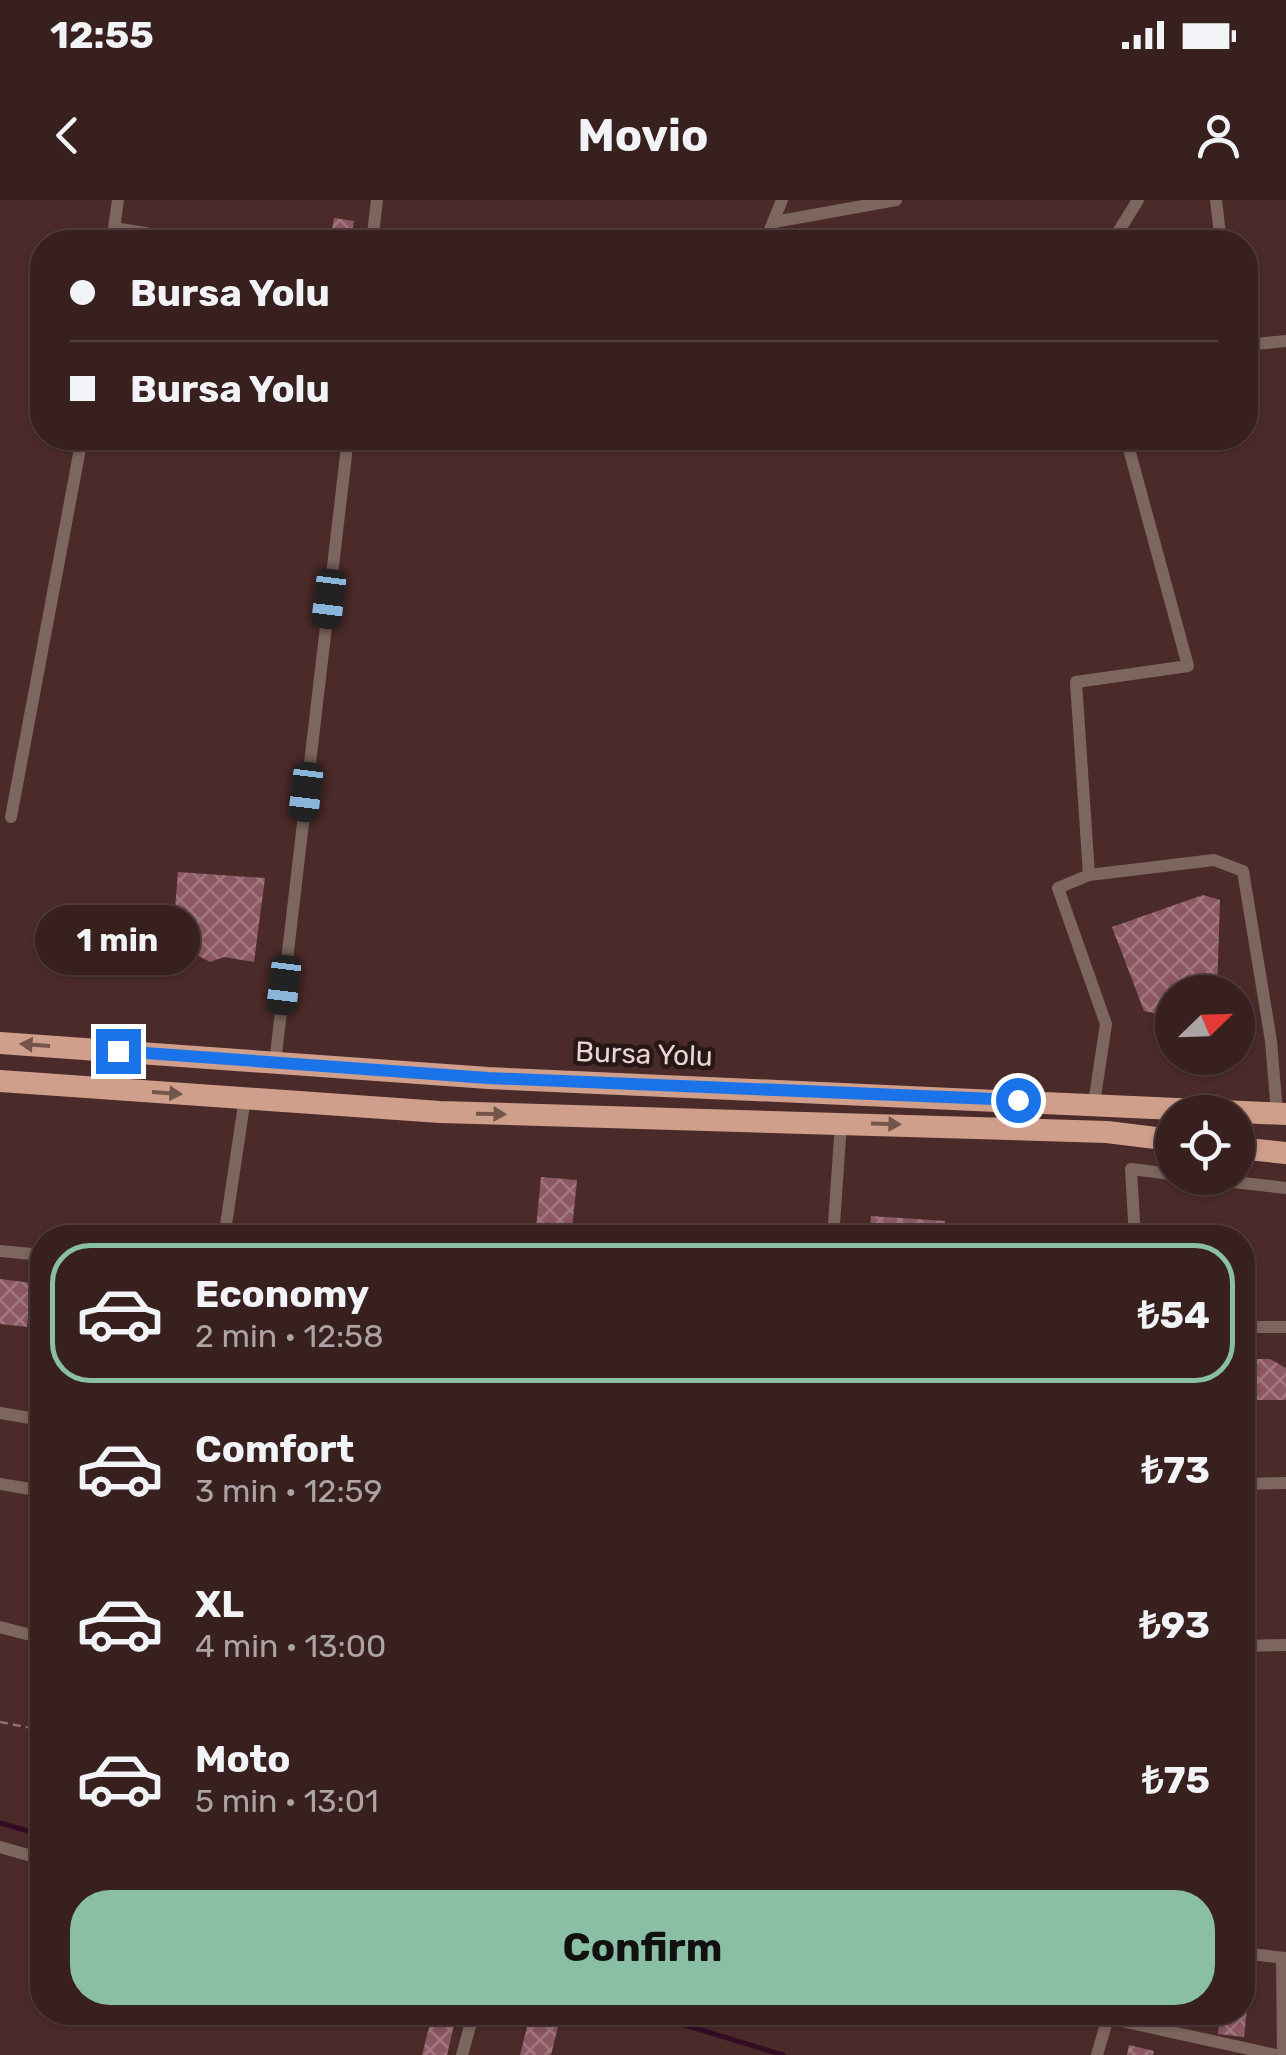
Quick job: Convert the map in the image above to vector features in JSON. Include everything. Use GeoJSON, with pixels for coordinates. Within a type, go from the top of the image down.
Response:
{"type":"FeatureCollection","features":[{"type":"Feature","properties":{"kind":"highway","name":"Bursa Yolu"},"geometry":{"type":"LineString","coordinates":[[0,1043],[488,1078],[1281,1113]]}},
{"type":"Feature","properties":{"kind":"highway"},"geometry":{"type":"LineString","coordinates":[[0,1081],[440,1112],[841,1122],[1107,1132],[1155,1138]]}},
{"type":"Feature","properties":{"kind":"highway"},"geometry":{"type":"LineString","coordinates":[[1255,1150],[1286,1154]]}},
{"type":"Feature","properties":{"kind":"street"},"geometry":{"type":"LineString","coordinates":[[114,230],[118,200]]}},
{"type":"Feature","properties":{"kind":"street"},"geometry":{"type":"LineString","coordinates":[[373,230],[377,200]]}},
{"type":"Feature","properties":{"kind":"street"},"geometry":{"type":"LineString","coordinates":[[770,230],[782,200]]}},
{"type":"Feature","properties":{"kind":"street"},"geometry":{"type":"LineString","coordinates":[[774,222],[896,200]]}},
{"type":"Feature","properties":{"kind":"street"},"geometry":{"type":"LineString","coordinates":[[1119,230],[1138,200]]}},
{"type":"Feature","properties":{"kind":"street"},"geometry":{"type":"LineString","coordinates":[[1216,200],[1220,230]]}},
{"type":"Feature","properties":{"kind":"street"},"geometry":{"type":"LineString","coordinates":[[1258,343],[1286,341]]}},
{"type":"Feature","properties":{"kind":"street"},"geometry":{"type":"LineString","coordinates":[[11,816],[80,450]]}},
{"type":"Feature","properties":{"kind":"street"},"geometry":{"type":"LineString","coordinates":[[275,1062],[347,450]]}},
{"type":"Feature","properties":{"kind":"street"},"geometry":{"type":"LineString","coordinates":[[1090,875],[1076,682],[1188,666],[1129,450]]}},
{"type":"Feature","properties":{"kind":"street"},"geometry":{"type":"LineString","coordinates":[[1094,1103],[1106,1024],[1058,888],[1090,875],[1214,860],[1243,871],[1281,1113]]}},
{"type":"Feature","properties":{"kind":"street"},"geometry":{"type":"LineString","coordinates":[[1271,1042],[1286,1040]]}},
{"type":"Feature","properties":{"kind":"street"},"geometry":{"type":"LineString","coordinates":[[226,1225],[245,1098]]}},
{"type":"Feature","properties":{"kind":"street"},"geometry":{"type":"LineString","coordinates":[[834,1225],[841,1122]]}},
{"type":"Feature","properties":{"kind":"street"},"geometry":{"type":"LineString","coordinates":[[1134,1225],[1131,1169],[1155,1172]]}},
{"type":"Feature","properties":{"kind":"street"},"geometry":{"type":"LineString","coordinates":[[1255,1184],[1286,1188]]}},
{"type":"Feature","properties":{"kind":"street"},"geometry":{"type":"LineString","coordinates":[[0,1251],[30,1254]]}},
{"type":"Feature","properties":{"kind":"street"},"geometry":{"type":"LineString","coordinates":[[1255,1327],[1286,1326]]}},
{"type":"Feature","properties":{"kind":"street"},"geometry":{"type":"LineString","coordinates":[[0,1413],[30,1418]]}},
{"type":"Feature","properties":{"kind":"street"},"geometry":{"type":"LineString","coordinates":[[1255,1483],[1286,1482]]}},
{"type":"Feature","properties":{"kind":"street"},"geometry":{"type":"LineString","coordinates":[[0,1484],[30,1489]]}},
{"type":"Feature","properties":{"kind":"street"},"geometry":{"type":"LineString","coordinates":[[0,1627],[30,1635]]}},
{"type":"Feature","properties":{"kind":"street"},"geometry":{"type":"LineString","coordinates":[[1255,1646],[1286,1645]]}},
{"type":"Feature","properties":{"kind":"street"},"geometry":{"type":"LineString","coordinates":[[0,1846],[30,1855]]}},
{"type":"Feature","properties":{"kind":"street"},"geometry":{"type":"LineString","coordinates":[[1148,2025],[1280,2055],[1284,1958],[1255,1955]]}},
{"type":"Feature","properties":{"kind":"street"},"geometry":{"type":"LineString","coordinates":[[462,2055],[470,2025]]}},
{"type":"Feature","properties":{"kind":"street"},"geometry":{"type":"LineString","coordinates":[[1097,2055],[1106,2025]]}},
{"type":"Feature","properties":{"kind":"path"},"geometry":{"type":"LineString","coordinates":[[0,1722],[30,1728]]}},
{"type":"Feature","properties":{"kind":"building"},"geometry":{"type":"Polygon","coordinates":[[[334,218],[354,221],[352,230],[332,230],[334,218]]]}},
{"type":"Feature","properties":{"kind":"building"},"geometry":{"type":"Polygon","coordinates":[[[178,872],[265,878],[254,962],[224,957],[210,962],[197,955],[171,958],[178,872]]]}},
{"type":"Feature","properties":{"kind":"building"},"geometry":{"type":"Polygon","coordinates":[[[1203,895],[1220,900],[1218,975],[1155,975],[1155,1013],[1144,1011],[1112,927],[1203,895]]]}},
{"type":"Feature","properties":{"kind":"building"},"geometry":{"type":"Polygon","coordinates":[[[541,1177],[577,1180],[572,1225],[536,1225],[541,1177]]]}},
{"type":"Feature","properties":{"kind":"building"},"geometry":{"type":"Polygon","coordinates":[[[871,1216],[945,1221],[945,1225],[870,1225],[871,1216]]]}},
{"type":"Feature","properties":{"kind":"building"},"geometry":{"type":"Polygon","coordinates":[[[0,1279],[30,1283],[27,1327],[0,1324],[0,1279]]]}},
{"type":"Feature","properties":{"kind":"building"},"geometry":{"type":"Polygon","coordinates":[[[1255,1359],[1270,1359],[1286,1368],[1286,1400],[1255,1400],[1255,1359]]]}},
{"type":"Feature","properties":{"kind":"building"},"geometry":{"type":"Polygon","coordinates":[[[430,2025],[454,2025],[447,2055],[422,2055],[430,2025]]]}},
{"type":"Feature","properties":{"kind":"building"},"geometry":{"type":"Polygon","coordinates":[[[528,2025],[558,2025],[551,2055],[520,2055],[528,2025]]]}},
{"type":"Feature","properties":{"kind":"building"},"geometry":{"type":"Polygon","coordinates":[[[1219,2025],[1245,2025],[1244,2037],[1218,2034],[1219,2025]]]}},
{"type":"Feature","properties":{"kind":"building"},"geometry":{"type":"Polygon","coordinates":[[[1129,2045],[1154,2051],[1153,2055],[1127,2055],[1129,2045]]]}},
{"type":"Feature","properties":{"kind":"waterway"},"geometry":{"type":"LineString","coordinates":[[0,1823],[30,1832]]}},
{"type":"Feature","properties":{"kind":"waterway"},"geometry":{"type":"LineString","coordinates":[[685,2025],[783,2055]]}},
{"type":"Feature","properties":{"kind":"route"},"geometry":{"type":"LineString","coordinates":[[118,1051],[488,1078],[1018,1100]]}}]}
